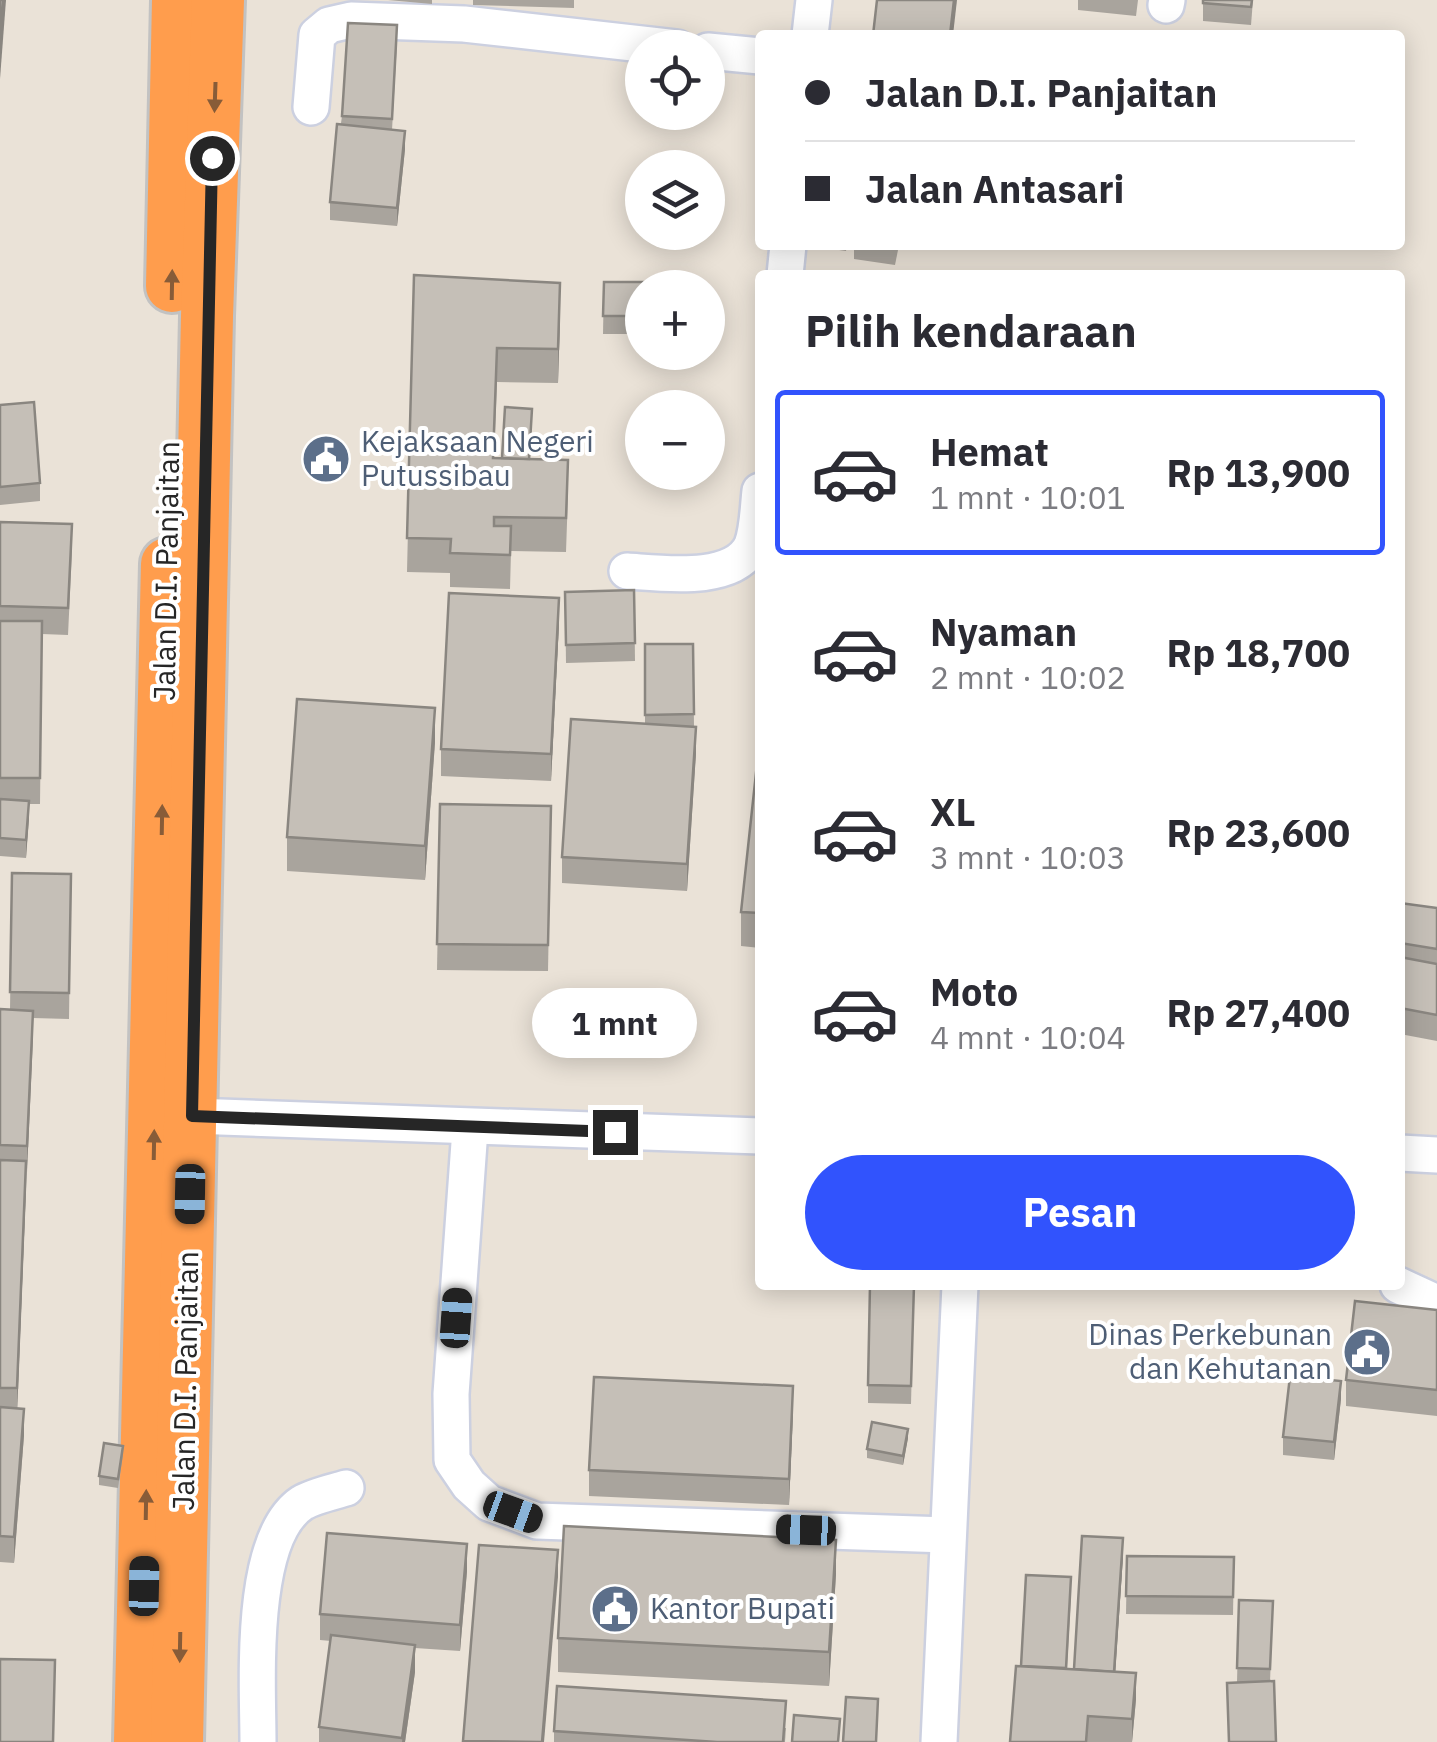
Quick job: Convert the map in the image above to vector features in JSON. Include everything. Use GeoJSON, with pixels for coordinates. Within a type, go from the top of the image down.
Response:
{"type":"FeatureCollection","features":[{"type":"Feature","properties":{"kind":"highway","name":"Jalan D.I. Panjaitan"},"geometry":{"type":"LineString","coordinates":[[177,1742],[192,1116],[178,0]]}},
{"type":"Feature","properties":{"kind":"highway","name":"Jalan D.I. Panjaitan"},"geometry":{"type":"LineString","coordinates":[[140,1742],[184,690],[207,316],[218,0]]}},
{"type":"Feature","properties":{"kind":"street"},"geometry":{"type":"LineString","coordinates":[[811,30],[814,0]]}},
{"type":"Feature","properties":{"kind":"street"},"geometry":{"type":"LineString","coordinates":[[311,107],[318,35],[340,21],[464,24],[625,42]]}},
{"type":"Feature","properties":{"kind":"street"},"geometry":{"type":"LineString","coordinates":[[725,53],[755,56]]}},
{"type":"Feature","properties":{"kind":"street"},"geometry":{"type":"LineString","coordinates":[[627,571],[668,574],[714,570],[740,559],[753,541],[755,526]]}},
{"type":"Feature","properties":{"kind":"street"},"geometry":{"type":"LineString","coordinates":[[192,1116],[470,1129],[755,1136]]}},
{"type":"Feature","properties":{"kind":"street"},"geometry":{"type":"LineString","coordinates":[[470,1129],[451,1394],[452,1460],[469,1485],[490,1503],[537,1521],[947,1536]]}},
{"type":"Feature","properties":{"kind":"street"},"geometry":{"type":"LineString","coordinates":[[1405,1161],[1437,1155]]}},
{"type":"Feature","properties":{"kind":"street"},"geometry":{"type":"LineString","coordinates":[[1405,1288],[1437,1303]]}},
{"type":"Feature","properties":{"kind":"street"},"geometry":{"type":"LineString","coordinates":[[939,1742],[960,1290]]}},
{"type":"Feature","properties":{"kind":"street"},"geometry":{"type":"LineString","coordinates":[[258,1742],[258,1642],[267,1570],[279,1534],[302,1504],[346,1488]]}},
{"type":"Feature","properties":{"kind":"building"},"geometry":{"type":"Polygon","coordinates":[[[0,0],[3,0],[0,45],[0,0]]]}},
{"type":"Feature","properties":{"kind":"building"},"geometry":{"type":"Polygon","coordinates":[[[877,0],[954,0],[951,30],[874,30],[877,0]]]}},
{"type":"Feature","properties":{"kind":"building"},"geometry":{"type":"Polygon","coordinates":[[[1203,0],[1252,0],[1251,7],[1203,0]]]}},
{"type":"Feature","properties":{"kind":"building"},"geometry":{"type":"Polygon","coordinates":[[[348,23],[397,25],[392,119],[342,116],[348,23]]]}},
{"type":"Feature","properties":{"kind":"building"},"geometry":{"type":"Polygon","coordinates":[[[337,124],[405,131],[397,208],[330,202],[337,124]]]}},
{"type":"Feature","properties":{"kind":"building"},"geometry":{"type":"Polygon","coordinates":[[[414,275],[560,283],[558,349],[497,348],[493,458],[568,460],[566,518],[494,517],[494,526],[511,526],[510,555],[450,553],[451,539],[407,538],[414,275]]]}},
{"type":"Feature","properties":{"kind":"building"},"geometry":{"type":"Polygon","coordinates":[[[604,282],[625,282],[625,316],[603,316],[604,282]]]}},
{"type":"Feature","properties":{"kind":"building"},"geometry":{"type":"Polygon","coordinates":[[[34,402],[40,483],[0,487],[0,405],[34,402]]]}},
{"type":"Feature","properties":{"kind":"building"},"geometry":{"type":"Polygon","coordinates":[[[505,407],[532,409],[529,459],[502,458],[505,407]]]}},
{"type":"Feature","properties":{"kind":"building"},"geometry":{"type":"Polygon","coordinates":[[[0,522],[72,524],[68,608],[0,606],[0,522]]]}},
{"type":"Feature","properties":{"kind":"building"},"geometry":{"type":"Polygon","coordinates":[[[634,590],[635,643],[566,645],[565,592],[634,590]]]}},
{"type":"Feature","properties":{"kind":"building"},"geometry":{"type":"Polygon","coordinates":[[[449,593],[559,598],[551,754],[441,749],[449,593]]]}},
{"type":"Feature","properties":{"kind":"building"},"geometry":{"type":"Polygon","coordinates":[[[0,621],[42,621],[40,778],[0,778],[0,621]]]}},
{"type":"Feature","properties":{"kind":"building"},"geometry":{"type":"Polygon","coordinates":[[[645,644],[693,644],[694,714],[645,715],[645,644]]]}},
{"type":"Feature","properties":{"kind":"building"},"geometry":{"type":"Polygon","coordinates":[[[297,699],[435,708],[425,846],[287,837],[297,699]]]}},
{"type":"Feature","properties":{"kind":"building"},"geometry":{"type":"Polygon","coordinates":[[[571,719],[696,727],[687,864],[562,857],[571,719]]]}},
{"type":"Feature","properties":{"kind":"building"},"geometry":{"type":"Polygon","coordinates":[[[755,782],[755,913],[741,912],[755,782]]]}},
{"type":"Feature","properties":{"kind":"building"},"geometry":{"type":"Polygon","coordinates":[[[0,799],[29,801],[26,840],[0,838],[0,799]]]}},
{"type":"Feature","properties":{"kind":"building"},"geometry":{"type":"Polygon","coordinates":[[[440,804],[551,806],[548,945],[437,944],[440,804]]]}},
{"type":"Feature","properties":{"kind":"building"},"geometry":{"type":"Polygon","coordinates":[[[12,873],[71,874],[69,993],[10,992],[12,873]]]}},
{"type":"Feature","properties":{"kind":"building"},"geometry":{"type":"Polygon","coordinates":[[[1405,904],[1437,908],[1437,949],[1405,944],[1405,904]]]}},
{"type":"Feature","properties":{"kind":"building"},"geometry":{"type":"Polygon","coordinates":[[[1405,958],[1437,964],[1437,1015],[1405,1009],[1405,958]]]}},
{"type":"Feature","properties":{"kind":"building"},"geometry":{"type":"Polygon","coordinates":[[[0,1009],[33,1011],[27,1146],[0,1145],[0,1009]]]}},
{"type":"Feature","properties":{"kind":"building"},"geometry":{"type":"Polygon","coordinates":[[[0,1160],[26,1161],[17,1388],[0,1388],[0,1160]]]}},
{"type":"Feature","properties":{"kind":"building"},"geometry":{"type":"Polygon","coordinates":[[[870,1290],[914,1290],[911,1386],[868,1385],[870,1290]]]}},
{"type":"Feature","properties":{"kind":"building"},"geometry":{"type":"Polygon","coordinates":[[[1355,1301],[1437,1310],[1437,1390],[1346,1380],[1355,1301]]]}},
{"type":"Feature","properties":{"kind":"building"},"geometry":{"type":"Polygon","coordinates":[[[1290,1376],[1341,1381],[1334,1442],[1283,1437],[1290,1376]]]}},
{"type":"Feature","properties":{"kind":"building"},"geometry":{"type":"Polygon","coordinates":[[[594,1377],[793,1386],[789,1479],[589,1470],[594,1377]]]}},
{"type":"Feature","properties":{"kind":"building"},"geometry":{"type":"Polygon","coordinates":[[[0,1407],[24,1409],[14,1537],[0,1536],[0,1407]]]}},
{"type":"Feature","properties":{"kind":"building"},"geometry":{"type":"Polygon","coordinates":[[[872,1422],[908,1429],[903,1456],[867,1449],[872,1422]]]}},
{"type":"Feature","properties":{"kind":"building"},"geometry":{"type":"Polygon","coordinates":[[[104,1443],[123,1446],[118,1479],[99,1476],[104,1443]]]}},
{"type":"Feature","properties":{"kind":"building"},"geometry":{"type":"Polygon","coordinates":[[[564,1526],[836,1540],[829,1652],[558,1638],[564,1526]]]}},
{"type":"Feature","properties":{"kind":"building"},"geometry":{"type":"Polygon","coordinates":[[[327,1533],[467,1544],[460,1625],[320,1614],[327,1533]]]}},
{"type":"Feature","properties":{"kind":"building"},"geometry":{"type":"Polygon","coordinates":[[[1082,1536],[1123,1538],[1114,1672],[1074,1669],[1082,1536]]]}},
{"type":"Feature","properties":{"kind":"building"},"geometry":{"type":"Polygon","coordinates":[[[479,1545],[558,1550],[542,1742],[463,1741],[479,1545]]]}},
{"type":"Feature","properties":{"kind":"building"},"geometry":{"type":"Polygon","coordinates":[[[1127,1556],[1234,1557],[1233,1597],[1126,1596],[1127,1556]]]}},
{"type":"Feature","properties":{"kind":"building"},"geometry":{"type":"Polygon","coordinates":[[[1026,1575],[1071,1577],[1066,1668],[1021,1666],[1026,1575]]]}},
{"type":"Feature","properties":{"kind":"building"},"geometry":{"type":"Polygon","coordinates":[[[1239,1600],[1273,1601],[1270,1669],[1237,1668],[1239,1600]]]}},
{"type":"Feature","properties":{"kind":"building"},"geometry":{"type":"Polygon","coordinates":[[[331,1635],[415,1645],[402,1738],[319,1727],[331,1635]]]}},
{"type":"Feature","properties":{"kind":"building"},"geometry":{"type":"Polygon","coordinates":[[[0,1659],[55,1660],[53,1742],[0,1742],[0,1659]]]}},
{"type":"Feature","properties":{"kind":"building"},"geometry":{"type":"Polygon","coordinates":[[[1016,1666],[1136,1673],[1132,1719],[1088,1716],[1086,1742],[1010,1742],[1016,1666]]]}},
{"type":"Feature","properties":{"kind":"building"},"geometry":{"type":"Polygon","coordinates":[[[1274,1681],[1276,1742],[1229,1742],[1227,1683],[1274,1681]]]}},
{"type":"Feature","properties":{"kind":"building"},"geometry":{"type":"Polygon","coordinates":[[[557,1686],[786,1701],[783,1742],[717,1742],[554,1731],[557,1686]]]}},
{"type":"Feature","properties":{"kind":"building"},"geometry":{"type":"Polygon","coordinates":[[[846,1697],[878,1699],[876,1742],[843,1742],[846,1697]]]}},
{"type":"Feature","properties":{"kind":"building"},"geometry":{"type":"Polygon","coordinates":[[[794,1715],[840,1719],[838,1742],[792,1742],[794,1715]]]}},
{"type":"Feature","properties":{"kind":"place","name":"Kejaksaan Negeri Putussibau"},"geometry":{"type":"Point","coordinates":[326,459]}},
{"type":"Feature","properties":{"kind":"place","name":"Dinas Perkebunan dan Kehutanan"},"geometry":{"type":"Point","coordinates":[1367,1352]}},
{"type":"Feature","properties":{"kind":"place","name":"Kantor Bupati"},"geometry":{"type":"Point","coordinates":[615,1609]}},
{"type":"Feature","properties":{"kind":"route"},"geometry":{"type":"LineString","coordinates":[[212,158],[192,1116],[615,1132]]}}]}
